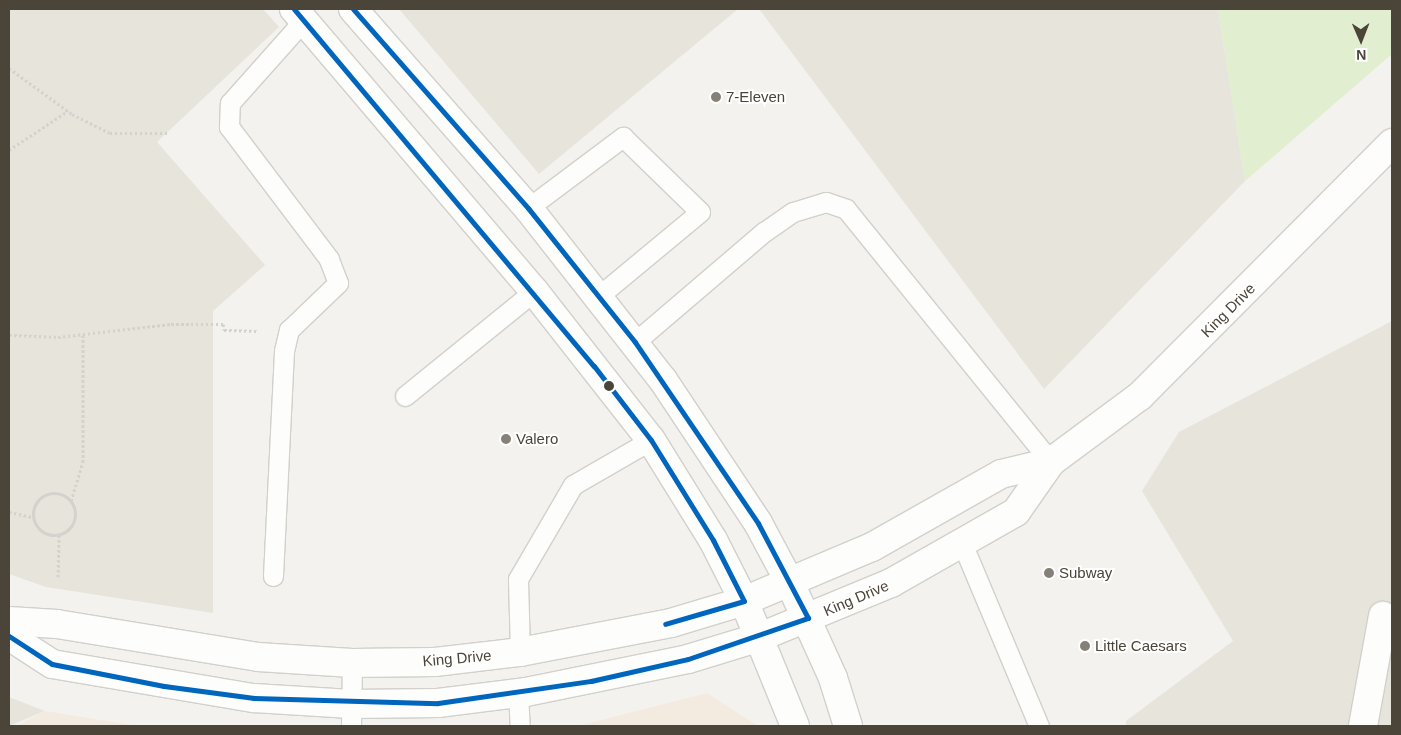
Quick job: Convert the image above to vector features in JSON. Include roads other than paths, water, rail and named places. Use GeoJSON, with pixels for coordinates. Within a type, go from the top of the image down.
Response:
{"type":"FeatureCollection","features":[{"type":"Feature","properties":{"kind":"street"},"geometry":{"type":"LineString","coordinates":[[353,9],[528,208],[636,342],[754,517],[808,618],[848,726]]}},
{"type":"Feature","properties":{"kind":"street"},"geometry":{"type":"LineString","coordinates":[[302,13],[534,290],[651,440],[713,540],[744,601],[795,726]]}},
{"type":"Feature","properties":{"kind":"street","name":"King Drive"},"geometry":{"type":"LineString","coordinates":[[9,636],[52,664],[351,715],[518,693],[688,659],[760,637],[891,583],[1016,512],[1051,462],[1140,396],[1392,143]]}},
{"type":"Feature","properties":{"kind":"street","name":"King Drive"},"geometry":{"type":"LineString","coordinates":[[9,621],[58,624],[258,657],[352,663],[435,662],[520,652],[670,623],[744,601],[790,584],[872,547],[1001,474],[1051,462]]}},
{"type":"Feature","properties":{"kind":"street"},"geometry":{"type":"LineString","coordinates":[[1363,726],[1382,616]]}},
{"type":"Feature","properties":{"kind":"lane"},"geometry":{"type":"LineString","coordinates":[[273,576],[287,339],[289,330],[338,283],[329,259],[229,127],[230,103],[302,13]]}},
{"type":"Feature","properties":{"kind":"lane"},"geometry":{"type":"LineString","coordinates":[[528,208],[623,137],[700,212],[600,296]]}},
{"type":"Feature","properties":{"kind":"lane"},"geometry":{"type":"LineString","coordinates":[[636,342],[764,232],[793,212],[826,202],[846,209],[1051,462]]}},
{"type":"Feature","properties":{"kind":"lane"},"geometry":{"type":"LineString","coordinates":[[405,396],[534,290]]}},
{"type":"Feature","properties":{"kind":"lane"},"geometry":{"type":"LineString","coordinates":[[520,652],[518,579],[573,485],[651,440]]}},
{"type":"Feature","properties":{"kind":"lane"},"geometry":{"type":"LineString","coordinates":[[962,543],[1039,726]]}},
{"type":"Feature","properties":{"kind":"lane"},"geometry":{"type":"LineString","coordinates":[[351,715],[352,663]]}},
{"type":"Feature","properties":{"kind":"lane"},"geometry":{"type":"LineString","coordinates":[[518,693],[520,726]]}},
{"type":"Feature","properties":{"kind":"place","name":"7-Eleven"},"geometry":{"type":"Point","coordinates":[716,97]}},
{"type":"Feature","properties":{"kind":"place","name":"Valero"},"geometry":{"type":"Point","coordinates":[506,439]}},
{"type":"Feature","properties":{"kind":"place","name":"Subway"},"geometry":{"type":"Point","coordinates":[1049,573]}},
{"type":"Feature","properties":{"kind":"place","name":"Little Caesars"},"geometry":{"type":"Point","coordinates":[1085,646]}}]}
